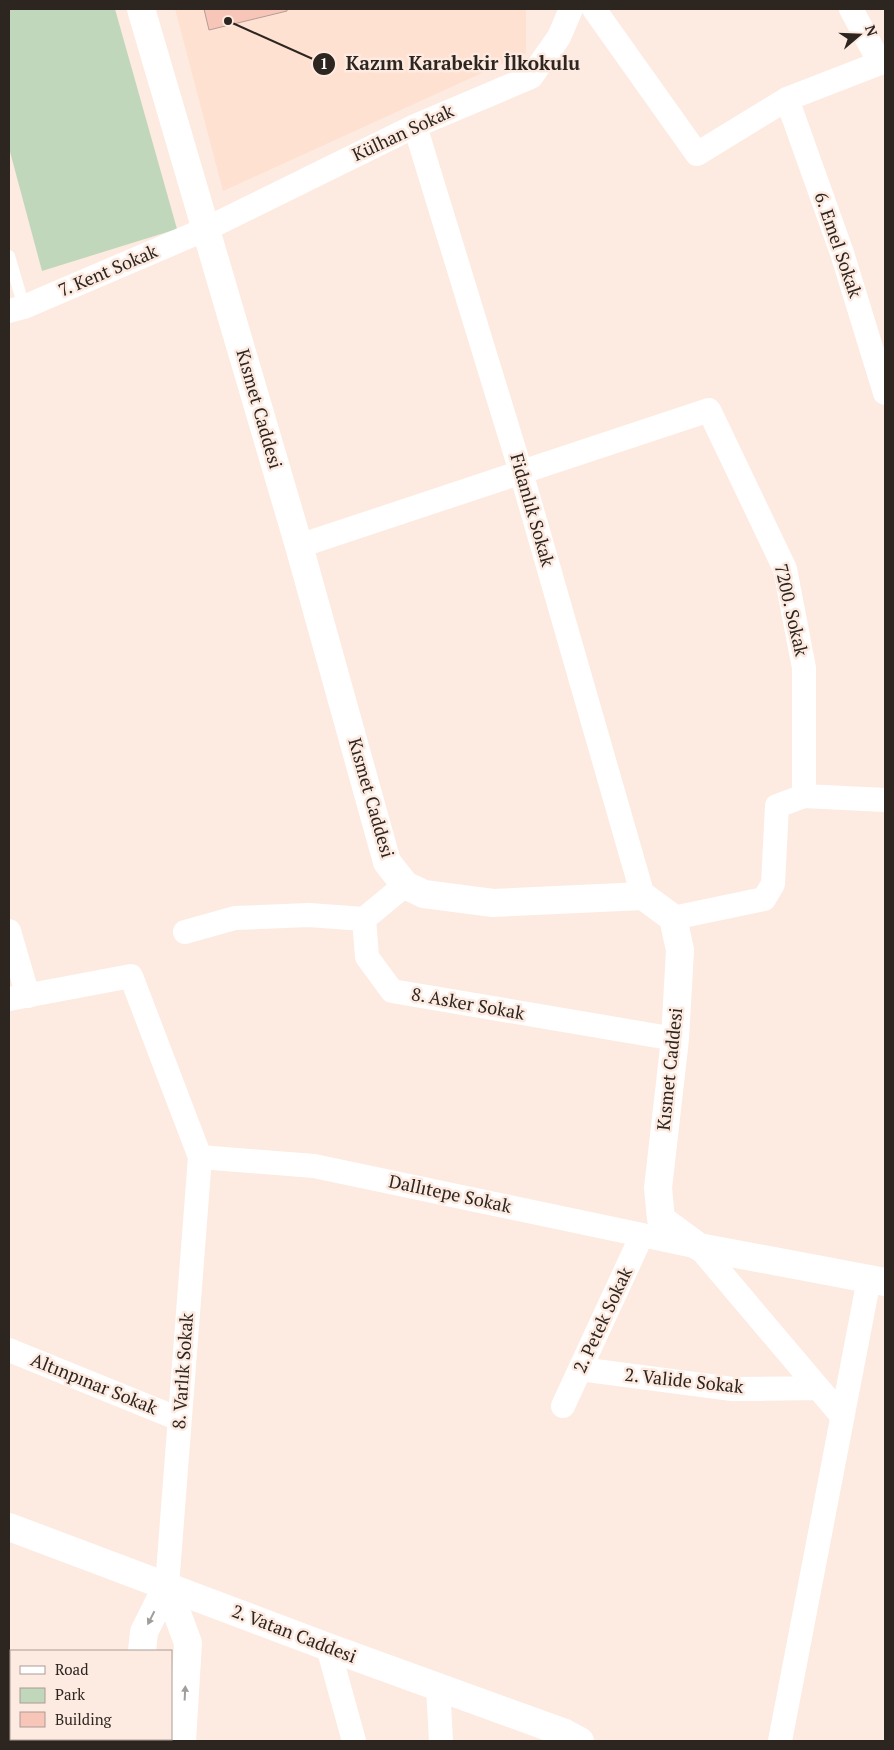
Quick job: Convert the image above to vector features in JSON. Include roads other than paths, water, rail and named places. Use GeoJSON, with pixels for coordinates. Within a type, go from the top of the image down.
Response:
{"type":"FeatureCollection","features":[{"type":"Feature","properties":{"kind":"main road","name":"Kısmet Caddesi"},"geometry":{"type":"LineString","coordinates":[[141,9],[299,546],[387,862],[405,885],[424,894],[493,903],[643,896]]}},
{"type":"Feature","properties":{"kind":"main road"},"geometry":{"type":"LineString","coordinates":[[643,896],[673,918]]}},
{"type":"Feature","properties":{"kind":"main road","name":"Kısmet Caddesi"},"geometry":{"type":"LineString","coordinates":[[673,918],[680,950],[675,1039],[658,1188],[661,1219],[698,1247],[877,1280]]}},
{"type":"Feature","properties":{"kind":"main road","name":"2. Vatan Caddesi"},"geometry":{"type":"LineString","coordinates":[[9,1527],[328,1647],[565,1733],[580,1741]]}},
{"type":"Feature","properties":{"kind":"main road","name":"8. Varlık Sokak"},"geometry":{"type":"LineString","coordinates":[[142,1650],[144,1632],[168,1586]]}},
{"type":"Feature","properties":{"kind":"main road","name":"8. Varlık Sokak"},"geometry":{"type":"LineString","coordinates":[[168,1586],[188,1643],[182,1741]]}},
{"type":"Feature","properties":{"kind":"street","name":"Külhan Sokak"},"geometry":{"type":"LineString","coordinates":[[206,230],[415,126],[531,77],[558,37],[571,9]]}},
{"type":"Feature","properties":{"kind":"street"},"geometry":{"type":"LineString","coordinates":[[594,9],[697,154],[787,99],[880,63],[851,9]]}},
{"type":"Feature","properties":{"kind":"street","name":"6. Emel Sokak"},"geometry":{"type":"LineString","coordinates":[[787,99],[842,252],[885,393]]}},
{"type":"Feature","properties":{"kind":"street","name":"Fidanlık Sokak"},"geometry":{"type":"LineString","coordinates":[[415,126],[521,472],[643,896]]}},
{"type":"Feature","properties":{"kind":"street","name":"7. Kent Sokak"},"geometry":{"type":"LineString","coordinates":[[16,309],[206,230]]}},
{"type":"Feature","properties":{"kind":"street","name":"7200. Sokak"},"geometry":{"type":"LineString","coordinates":[[521,472],[709,410],[785,569],[804,668],[804,796]]}},
{"type":"Feature","properties":{"kind":"street"},"geometry":{"type":"LineString","coordinates":[[299,546],[521,472]]}},
{"type":"Feature","properties":{"kind":"street"},"geometry":{"type":"LineString","coordinates":[[673,918],[764,899],[773,884],[777,806],[804,796],[885,800]]}},
{"type":"Feature","properties":{"kind":"street"},"geometry":{"type":"LineString","coordinates":[[184,932],[235,918],[310,914],[364,919],[405,885]]}},
{"type":"Feature","properties":{"kind":"street","name":"8. Asker Sokak"},"geometry":{"type":"LineString","coordinates":[[364,919],[367,957],[392,991],[675,1039]]}},
{"type":"Feature","properties":{"kind":"street"},"geometry":{"type":"LineString","coordinates":[[9,931],[18,997],[131,976],[200,1157]]}},
{"type":"Feature","properties":{"kind":"street","name":"Dallıtepe Sokak"},"geometry":{"type":"LineString","coordinates":[[200,1157],[314,1166],[698,1247]]}},
{"type":"Feature","properties":{"kind":"street","name":"8. Varlık Sokak"},"geometry":{"type":"LineString","coordinates":[[168,1586],[200,1157]]}},
{"type":"Feature","properties":{"kind":"street","name":"2. Petek Sokak"},"geometry":{"type":"LineString","coordinates":[[564,1406],[642,1235]]}},
{"type":"Feature","properties":{"kind":"street"},"geometry":{"type":"LineString","coordinates":[[698,1247],[842,1416]]}},
{"type":"Feature","properties":{"kind":"street"},"geometry":{"type":"LineString","coordinates":[[780,1741],[842,1416],[877,1280]]}},
{"type":"Feature","properties":{"kind":"street","name":"Altınpınar Sokak"},"geometry":{"type":"LineString","coordinates":[[9,1350],[179,1419]]}},
{"type":"Feature","properties":{"kind":"street","name":"2. Valide Sokak"},"geometry":{"type":"LineString","coordinates":[[580,1369],[732,1389],[818,1388]]}},
{"type":"Feature","properties":{"kind":"street"},"geometry":{"type":"LineString","coordinates":[[328,1647],[354,1741]]}},
{"type":"Feature","properties":{"kind":"street"},"geometry":{"type":"LineString","coordinates":[[438,1686],[441,1741]]}},
{"type":"Feature","properties":{"kind":"lane"},"geometry":{"type":"LineString","coordinates":[[9,256],[16,309]]}},
{"type":"Feature","properties":{"kind":"place","name":"Kazım Karabekir İlkokulu"},"geometry":{"type":"Point","coordinates":[228,21]}}]}
